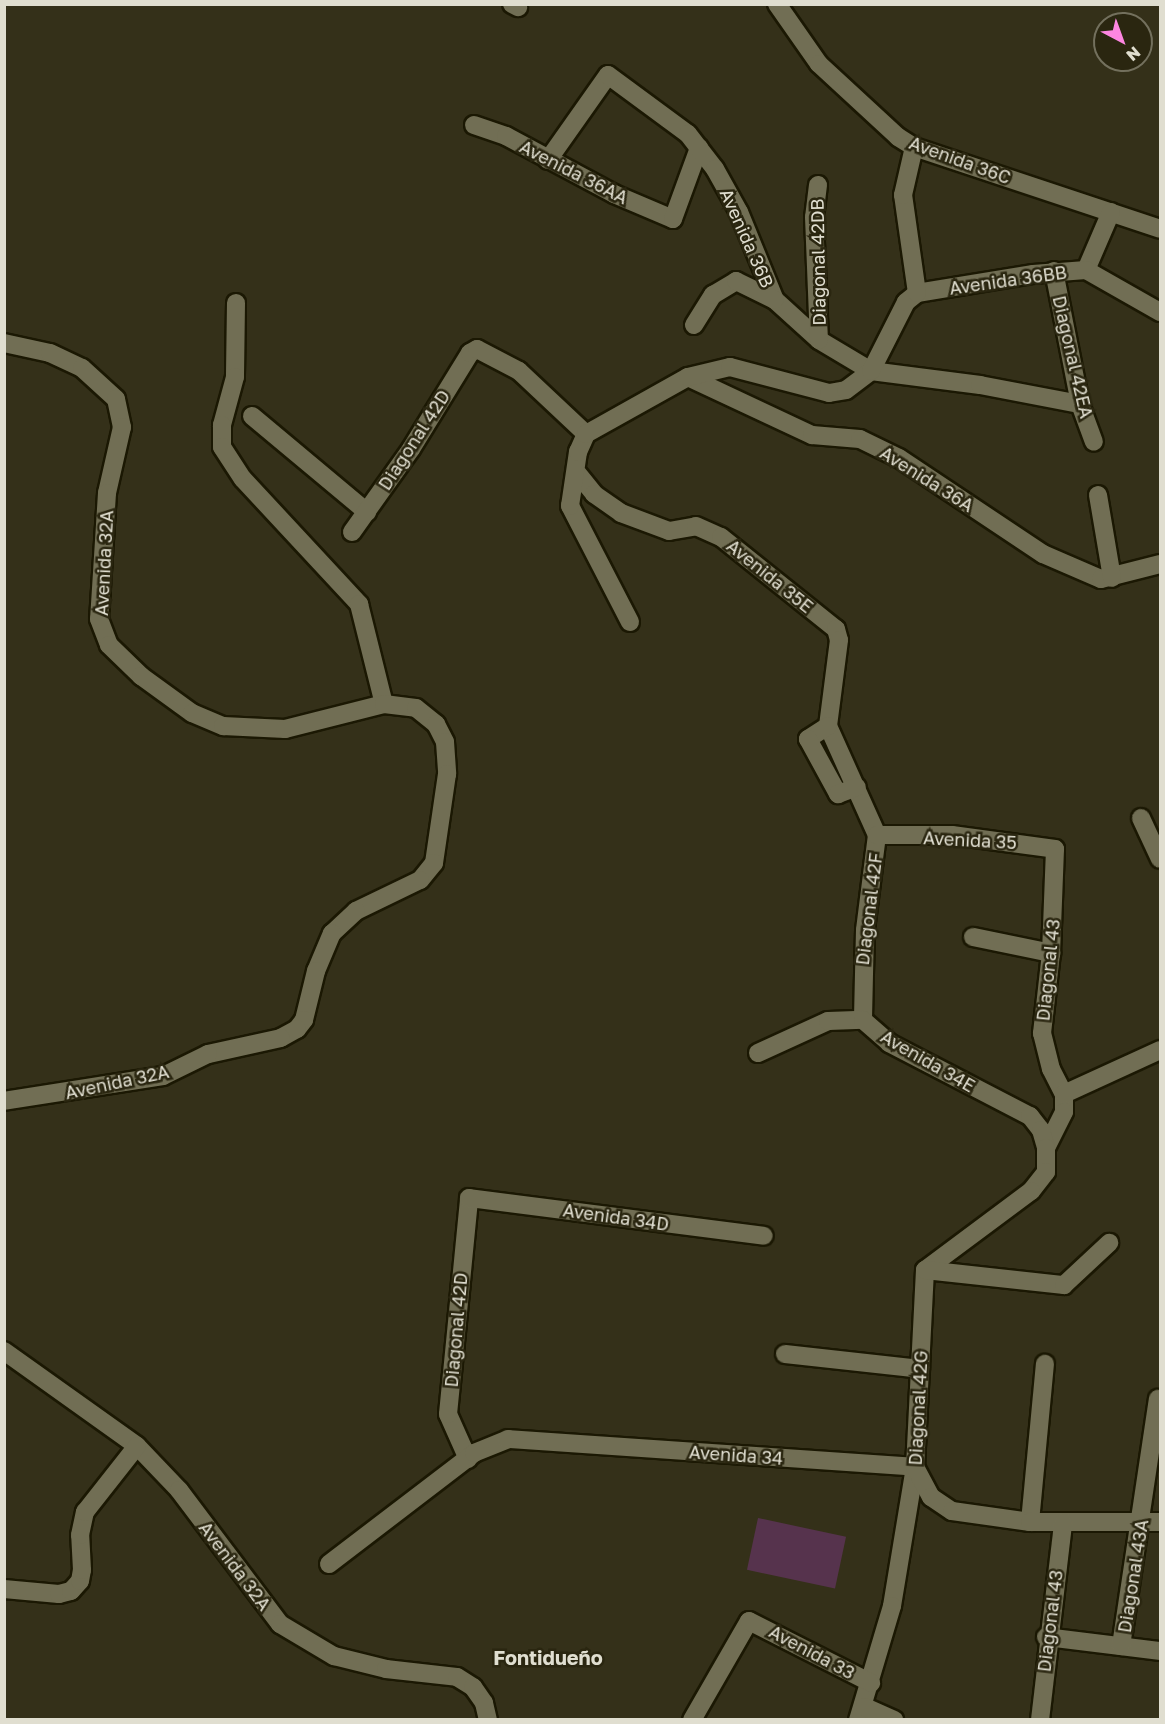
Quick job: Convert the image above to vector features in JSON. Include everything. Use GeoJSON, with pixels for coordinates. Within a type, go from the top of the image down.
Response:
{"type":"FeatureCollection","features":[{"type":"Feature","properties":{"kind":"street","name":"Avenida 36C"},"geometry":{"type":"LineString","coordinates":[[777,4],[819,64],[898,137],[914,147],[1161,229]]}},
{"type":"Feature","properties":{"kind":"street","name":"Avenida 36B"},"geometry":{"type":"LineString","coordinates":[[548,160],[608,75],[688,134],[739,212],[775,300],[819,340],[871,371],[980,385],[1080,404]]}},
{"type":"Feature","properties":{"kind":"street","name":"Avenida 36AA"},"geometry":{"type":"LineString","coordinates":[[474,125],[506,136],[614,194],[673,219],[699,148]]}},
{"type":"Feature","properties":{"kind":"street"},"geometry":{"type":"LineString","coordinates":[[630,622],[570,506],[570,490],[578,474],[578,452],[586,434],[688,377],[730,367],[829,393],[846,390],[871,371],[906,302],[917,293],[903,195],[914,147]]}},
{"type":"Feature","properties":{"kind":"street","name":"Diagonal 42DB"},"geometry":{"type":"LineString","coordinates":[[818,184],[814,217],[819,340]]}},
{"type":"Feature","properties":{"kind":"street"},"geometry":{"type":"LineString","coordinates":[[1086,270],[1111,212]]}},
{"type":"Feature","properties":{"kind":"street","name":"Avenida 36BB"},"geometry":{"type":"LineString","coordinates":[[917,293],[1054,271],[1086,270],[1161,312]]}},
{"type":"Feature","properties":{"kind":"street","name":"Diagonal 42EA"},"geometry":{"type":"LineString","coordinates":[[1054,271],[1080,404],[1094,442]]}},
{"type":"Feature","properties":{"kind":"street"},"geometry":{"type":"LineString","coordinates":[[694,325],[713,295],[736,281],[775,300]]}},
{"type":"Feature","properties":{"kind":"street"},"geometry":{"type":"LineString","coordinates":[[236,303],[235,378],[222,425],[222,447],[243,479],[359,604],[384,704]]}},
{"type":"Feature","properties":{"kind":"street","name":"Avenida 32A"},"geometry":{"type":"LineString","coordinates":[[4,343],[50,353],[82,368],[116,399],[122,427],[107,493],[99,619],[109,645],[141,676],[192,713],[223,726],[285,729],[384,704],[416,708],[435,724],[445,742],[447,774],[434,863],[420,880],[356,912],[332,933],[316,971],[304,1020],[297,1029],[281,1038],[208,1054],[163,1076],[4,1101]]}},
{"type":"Feature","properties":{"kind":"street","name":"Diagonal 42D"},"geometry":{"type":"LineString","coordinates":[[352,532],[411,449],[470,352],[477,349],[519,371],[586,434]]}},
{"type":"Feature","properties":{"kind":"street","name":"Avenida 36A"},"geometry":{"type":"LineString","coordinates":[[688,377],[812,435],[860,439],[898,458],[1043,554],[1101,579],[1161,564]]}},
{"type":"Feature","properties":{"kind":"street"},"geometry":{"type":"LineString","coordinates":[[252,416],[367,512]]}},
{"type":"Feature","properties":{"kind":"street","name":"Avenida 35E"},"geometry":{"type":"LineString","coordinates":[[578,474],[594,494],[621,513],[669,531],[696,526],[722,537],[836,629]]}},
{"type":"Feature","properties":{"kind":"street"},"geometry":{"type":"LineString","coordinates":[[1098,495],[1112,578]]}},
{"type":"Feature","properties":{"kind":"street","name":"Diagonal 42F"},"geometry":{"type":"LineString","coordinates":[[836,629],[839,640],[828,726],[858,787],[877,835],[862,960],[863,1020]]}},
{"type":"Feature","properties":{"kind":"street"},"geometry":{"type":"LineString","coordinates":[[1141,818],[1161,859]]}},
{"type":"Feature","properties":{"kind":"street","name":"Avenida 35"},"geometry":{"type":"LineString","coordinates":[[877,835],[952,835],[1049,846],[1058,855]]}},
{"type":"Feature","properties":{"kind":"street","name":"Diagonal 43"},"geometry":{"type":"LineString","coordinates":[[1058,855],[1051,953],[1042,1033],[1051,1069],[1064,1094]]}},
{"type":"Feature","properties":{"kind":"street"},"geometry":{"type":"LineString","coordinates":[[973,937],[1051,953]]}},
{"type":"Feature","properties":{"kind":"street","name":"Avenida 34E"},"geometry":{"type":"LineString","coordinates":[[758,1053],[828,1021],[863,1020],[889,1043],[1030,1116],[1041,1130],[1046,1148]]}},
{"type":"Feature","properties":{"kind":"street"},"geometry":{"type":"LineString","coordinates":[[925,1270],[1031,1191],[1046,1172],[1046,1148],[1064,1112],[1064,1094],[1161,1050]]}},
{"type":"Feature","properties":{"kind":"street","name":"Diagonal 42D"},"geometry":{"type":"LineString","coordinates":[[468,1198],[448,1414],[468,1458]]}},
{"type":"Feature","properties":{"kind":"street","name":"Avenida 34D"},"geometry":{"type":"LineString","coordinates":[[468,1198],[764,1236]]}},
{"type":"Feature","properties":{"kind":"street"},"geometry":{"type":"LineString","coordinates":[[925,1270],[1064,1285],[1109,1244]]}},
{"type":"Feature","properties":{"kind":"street","name":"Diagonal 42G"},"geometry":{"type":"LineString","coordinates":[[861,1713],[892,1606],[915,1467],[925,1270]]}},
{"type":"Feature","properties":{"kind":"street","name":"Avenida 32A"},"geometry":{"type":"LineString","coordinates":[[4,1351],[136,1446],[179,1490],[280,1624],[334,1656],[386,1669],[457,1677],[473,1687],[484,1703],[488,1719]]}},
{"type":"Feature","properties":{"kind":"street"},"geometry":{"type":"LineString","coordinates":[[785,1354],[920,1369]]}},
{"type":"Feature","properties":{"kind":"street"},"geometry":{"type":"LineString","coordinates":[[1030,1522],[1045,1364]]}},
{"type":"Feature","properties":{"kind":"street","name":"Diagonal 43A"},"geometry":{"type":"LineString","coordinates":[[1121,1646],[1142,1522],[1158,1399]]}},
{"type":"Feature","properties":{"kind":"street","name":"Avenida 34"},"geometry":{"type":"LineString","coordinates":[[329,1564],[468,1458],[491,1444],[508,1439],[915,1467]]}},
{"type":"Feature","properties":{"kind":"street"},"geometry":{"type":"LineString","coordinates":[[4,1589],[59,1594],[72,1591],[80,1581],[82,1570],[80,1536],[85,1512],[136,1446]]}},
{"type":"Feature","properties":{"kind":"street"},"geometry":{"type":"LineString","coordinates":[[915,1467],[931,1497],[952,1511],[1030,1522],[1161,1522]]}},
{"type":"Feature","properties":{"kind":"street","name":"Diagonal 43"},"geometry":{"type":"LineString","coordinates":[[1040,1719],[1046,1637],[1063,1523]]}},
{"type":"Feature","properties":{"kind":"street","name":"Avenida 33"},"geometry":{"type":"LineString","coordinates":[[693,1719],[746,1624],[753,1620],[871,1683]]}},
{"type":"Feature","properties":{"kind":"street"},"geometry":{"type":"LineString","coordinates":[[1046,1637],[1161,1651]]}},
{"type":"Feature","properties":{"kind":"street"},"geometry":{"type":"LineString","coordinates":[[861,1713],[894,1719]]}},
{"type":"Feature","properties":{"kind":"shaded area"},"geometry":{"type":"Polygon","coordinates":[[[758,1518],[846,1537],[835,1589],[747,1570],[758,1518]]]}},
{"type":"Feature","properties":{"kind":"district","name":"Fontidueño"},"geometry":{"type":"Point","coordinates":[548,1657]}}]}
